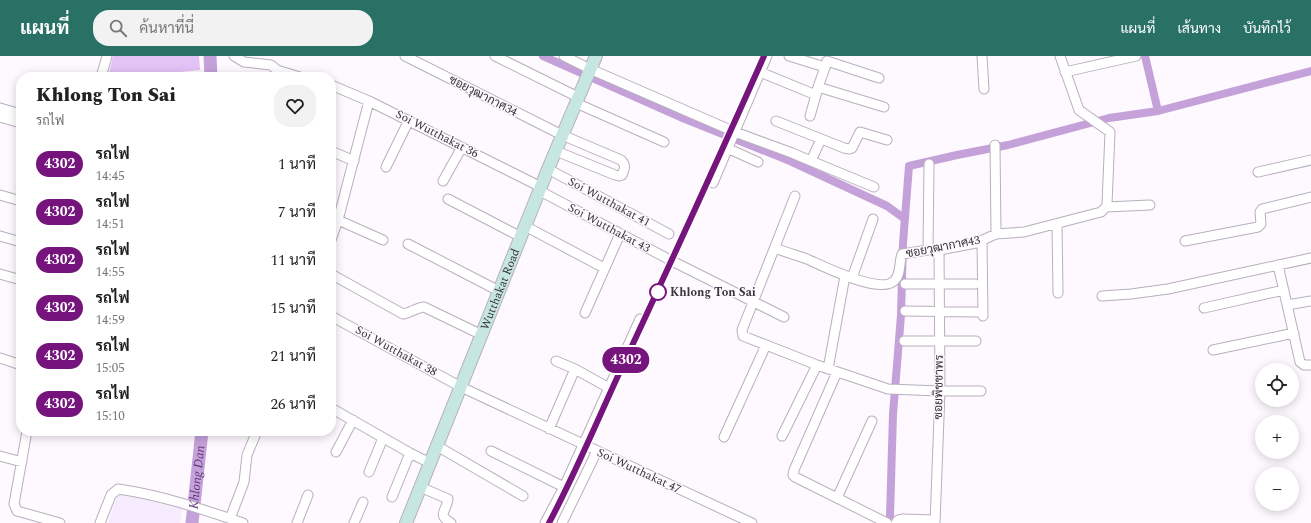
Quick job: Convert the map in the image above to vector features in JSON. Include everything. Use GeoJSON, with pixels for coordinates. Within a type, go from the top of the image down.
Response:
{"type":"FeatureCollection","features":[{"type":"Feature","properties":{"kind":"main road","name":"Wutthakat Road"},"geometry":{"type":"LineString","coordinates":[[406,523],[548,169],[596,56]]}},
{"type":"Feature","properties":{"kind":"street"},"geometry":{"type":"LineString","coordinates":[[102,72],[107,56]]}},
{"type":"Feature","properties":{"kind":"street"},"geometry":{"type":"LineString","coordinates":[[234,56],[244,62],[272,61],[277,70],[284,72]]}},
{"type":"Feature","properties":{"kind":"street","name":"ซอยวุฒากาศ34"},"geometry":{"type":"LineString","coordinates":[[405,56],[562,135],[620,160],[624,163],[625,168],[622,174],[619,176],[615,175],[556,150]]}},
{"type":"Feature","properties":{"kind":"street"},"geometry":{"type":"LineString","coordinates":[[495,56],[577,100],[664,142]]}},
{"type":"Feature","properties":{"kind":"street"},"geometry":{"type":"LineString","coordinates":[[564,56],[589,72],[732,140],[792,153],[874,188]]}},
{"type":"Feature","properties":{"kind":"street"},"geometry":{"type":"LineString","coordinates":[[713,183],[767,56]]}},
{"type":"Feature","properties":{"kind":"street"},"geometry":{"type":"LineString","coordinates":[[789,56],[827,61],[879,78]]}},
{"type":"Feature","properties":{"kind":"street"},"geometry":{"type":"LineString","coordinates":[[982,56],[984,89]]}},
{"type":"Feature","properties":{"kind":"street"},"geometry":{"type":"LineString","coordinates":[[1060,56],[1079,110],[1110,132],[1106,205],[1150,205]]}},
{"type":"Feature","properties":{"kind":"street"},"geometry":{"type":"LineString","coordinates":[[1066,72],[1136,56]]}},
{"type":"Feature","properties":{"kind":"street"},"geometry":{"type":"LineString","coordinates":[[810,116],[827,61]]}},
{"type":"Feature","properties":{"kind":"street"},"geometry":{"type":"LineString","coordinates":[[760,72],[817,91],[884,107]]}},
{"type":"Feature","properties":{"kind":"street","name":"Soi Wutthakat 36"},"geometry":{"type":"LineString","coordinates":[[336,87],[409,120],[541,189]]}},
{"type":"Feature","properties":{"kind":"street"},"geometry":{"type":"LineString","coordinates":[[336,226],[369,101]]}},
{"type":"Feature","properties":{"kind":"street"},"geometry":{"type":"LineString","coordinates":[[0,108],[16,113]]}},
{"type":"Feature","properties":{"kind":"street"},"geometry":{"type":"LineString","coordinates":[[0,117],[16,122]]}},
{"type":"Feature","properties":{"kind":"street"},"geometry":{"type":"LineString","coordinates":[[386,167],[409,120]]}},
{"type":"Feature","properties":{"kind":"street"},"geometry":{"type":"LineString","coordinates":[[776,121],[848,149],[852,148],[860,132],[887,140]]}},
{"type":"Feature","properties":{"kind":"street"},"geometry":{"type":"LineString","coordinates":[[811,161],[822,139]]}},
{"type":"Feature","properties":{"kind":"street"},"geometry":{"type":"LineString","coordinates":[[732,140],[758,162]]}},
{"type":"Feature","properties":{"kind":"street"},"geometry":{"type":"LineString","coordinates":[[995,145],[996,234]]}},
{"type":"Feature","properties":{"kind":"street"},"geometry":{"type":"LineString","coordinates":[[443,181],[462,147]]}},
{"type":"Feature","properties":{"kind":"street"},"geometry":{"type":"LineString","coordinates":[[336,153],[354,161]]}},
{"type":"Feature","properties":{"kind":"street"},"geometry":{"type":"LineString","coordinates":[[1258,172],[1311,160]]}},
{"type":"Feature","properties":{"kind":"street"},"geometry":{"type":"LineString","coordinates":[[928,250],[929,164]]}},
{"type":"Feature","properties":{"kind":"street","name":"Soi Wutthakat 41"},"geometry":{"type":"LineString","coordinates":[[548,169],[669,234]]}},
{"type":"Feature","properties":{"kind":"street","name":"Soi Wutthakat 43"},"geometry":{"type":"LineString","coordinates":[[541,189],[620,234],[754,303]]}},
{"type":"Feature","properties":{"kind":"street"},"geometry":{"type":"LineString","coordinates":[[0,195],[16,200]]}},
{"type":"Feature","properties":{"kind":"street"},"geometry":{"type":"LineString","coordinates":[[795,196],[754,303],[742,330],[743,336],[833,371],[888,389],[982,391]]}},
{"type":"Feature","properties":{"kind":"street"},"geometry":{"type":"LineString","coordinates":[[1185,241],[1258,227],[1261,224],[1260,212],[1262,209],[1311,197]]}},
{"type":"Feature","properties":{"kind":"street"},"geometry":{"type":"LineString","coordinates":[[448,199],[604,268]]}},
{"type":"Feature","properties":{"kind":"street","name":"ซอยวุฒากาศ43"},"geometry":{"type":"LineString","coordinates":[[775,248],[849,277],[885,285],[892,283],[898,276],[904,253],[939,250],[976,243],[996,234],[1024,232],[1102,212],[1106,205]]}},
{"type":"Feature","properties":{"kind":"street"},"geometry":{"type":"LineString","coordinates":[[873,218],[849,277],[833,371],[793,475],[794,477],[887,523]]}},
{"type":"Feature","properties":{"kind":"street"},"geometry":{"type":"LineString","coordinates":[[338,220],[383,240]]}},
{"type":"Feature","properties":{"kind":"street"},"geometry":{"type":"LineString","coordinates":[[1057,224],[1058,293]]}},
{"type":"Feature","properties":{"kind":"street"},"geometry":{"type":"LineString","coordinates":[[585,313],[620,234]]}},
{"type":"Feature","properties":{"kind":"street"},"geometry":{"type":"LineString","coordinates":[[0,236],[16,241]]}},
{"type":"Feature","properties":{"kind":"street"},"geometry":{"type":"LineString","coordinates":[[905,311],[980,314],[982,240]]}},
{"type":"Feature","properties":{"kind":"street"},"geometry":{"type":"LineString","coordinates":[[408,244],[499,291]]}},
{"type":"Feature","properties":{"kind":"street","name":"ซอยพิชชาพร"},"geometry":{"type":"LineString","coordinates":[[935,522],[940,391],[939,250]]}},
{"type":"Feature","properties":{"kind":"street"},"geometry":{"type":"LineString","coordinates":[[1102,296],[1168,290],[1311,258]]}},
{"type":"Feature","properties":{"kind":"street"},"geometry":{"type":"LineString","coordinates":[[1278,266],[1300,362],[1304,365],[1311,365]]}},
{"type":"Feature","properties":{"kind":"street"},"geometry":{"type":"LineString","coordinates":[[0,274],[16,279]]}},
{"type":"Feature","properties":{"kind":"street"},"geometry":{"type":"LineString","coordinates":[[336,277],[403,314],[424,307],[482,335]]}},
{"type":"Feature","properties":{"kind":"street"},"geometry":{"type":"LineString","coordinates":[[905,284],[975,284]]}},
{"type":"Feature","properties":{"kind":"street"},"geometry":{"type":"LineString","coordinates":[[1204,308],[1284,290]]}},
{"type":"Feature","properties":{"kind":"street"},"geometry":{"type":"LineString","coordinates":[[1287,305],[1311,300]]}},
{"type":"Feature","properties":{"kind":"street"},"geometry":{"type":"LineString","coordinates":[[754,303],[784,317]]}},
{"type":"Feature","properties":{"kind":"street","name":"Soi Wutthakat 38"},"geometry":{"type":"LineString","coordinates":[[336,319],[461,387]]}},
{"type":"Feature","properties":{"kind":"street"},"geometry":{"type":"LineString","coordinates":[[545,523],[564,487],[640,319]]}},
{"type":"Feature","properties":{"kind":"street"},"geometry":{"type":"LineString","coordinates":[[1213,350],[1294,333]]}},
{"type":"Feature","properties":{"kind":"street"},"geometry":{"type":"LineString","coordinates":[[904,341],[976,341]]}},
{"type":"Feature","properties":{"kind":"street"},"geometry":{"type":"LineString","coordinates":[[724,437],[766,345]]}},
{"type":"Feature","properties":{"kind":"street"},"geometry":{"type":"LineString","coordinates":[[0,358],[16,363]]}},
{"type":"Feature","properties":{"kind":"street"},"geometry":{"type":"LineString","coordinates":[[556,360],[609,388]]}},
{"type":"Feature","properties":{"kind":"street"},"geometry":{"type":"LineString","coordinates":[[782,436],[817,365]]}},
{"type":"Feature","properties":{"kind":"street"},"geometry":{"type":"LineString","coordinates":[[549,429],[575,369]]}},
{"type":"Feature","properties":{"kind":"street","name":"Soi Wutthakat 47"},"geometry":{"type":"LineString","coordinates":[[461,387],[752,523]]}},
{"type":"Feature","properties":{"kind":"street"},"geometry":{"type":"LineString","coordinates":[[336,411],[430,463]]}},
{"type":"Feature","properties":{"kind":"street"},"geometry":{"type":"LineString","coordinates":[[336,452],[353,420]]}},
{"type":"Feature","properties":{"kind":"street"},"geometry":{"type":"LineString","coordinates":[[837,498],[872,421]]}},
{"type":"Feature","properties":{"kind":"street"},"geometry":{"type":"LineString","coordinates":[[26,436],[14,504],[15,508],[17,511],[60,523]]}},
{"type":"Feature","properties":{"kind":"street"},"geometry":{"type":"LineString","coordinates":[[230,519],[244,482],[247,455],[255,436]]}},
{"type":"Feature","properties":{"kind":"street"},"geometry":{"type":"LineString","coordinates":[[369,472],[383,438]]}},
{"type":"Feature","properties":{"kind":"street"},"geometry":{"type":"LineString","coordinates":[[437,446],[524,496]]}},
{"type":"Feature","properties":{"kind":"street"},"geometry":{"type":"LineString","coordinates":[[491,451],[564,487]]}},
{"type":"Feature","properties":{"kind":"street"},"geometry":{"type":"LineString","coordinates":[[562,523],[597,451]]}},
{"type":"Feature","properties":{"kind":"street"},"geometry":{"type":"LineString","coordinates":[[392,497],[410,453]]}},
{"type":"Feature","properties":{"kind":"street"},"geometry":{"type":"LineString","coordinates":[[0,456],[22,462]]}},
{"type":"Feature","properties":{"kind":"street"},"geometry":{"type":"LineString","coordinates":[[420,487],[448,499],[443,516],[451,523]]}},
{"type":"Feature","properties":{"kind":"street"},"geometry":{"type":"LineString","coordinates":[[100,523],[111,495],[118,489],[175,501],[243,523]]}},
{"type":"Feature","properties":{"kind":"street"},"geometry":{"type":"LineString","coordinates":[[297,523],[308,495]]}},
{"type":"Feature","properties":{"kind":"street"},"geometry":{"type":"LineString","coordinates":[[354,523],[363,502]]}},
{"type":"Feature","properties":{"kind":"street"},"geometry":{"type":"LineString","coordinates":[[896,523],[898,520],[935,522]]}},
{"type":"Feature","properties":{"kind":"shaded area"},"geometry":{"type":"Polygon","coordinates":[[[113,56],[199,56],[200,70],[180,72],[109,72],[113,56]]]}},
{"type":"Feature","properties":{"kind":"shaded area"},"geometry":{"type":"Polygon","coordinates":[[[122,494],[182,509],[180,523],[108,523],[116,498],[122,494]]]}},
{"type":"Feature","properties":{"kind":"waterway","name":"Khlong Dan"},"geometry":{"type":"LineString","coordinates":[[210,56],[211,72]]}},
{"type":"Feature","properties":{"kind":"waterway","name":"Khlong Ton Sai"},"geometry":{"type":"LineString","coordinates":[[543,56],[685,119],[790,161],[887,206],[905,219]]}},
{"type":"Feature","properties":{"kind":"waterway"},"geometry":{"type":"LineString","coordinates":[[1145,56],[1158,111]]}},
{"type":"Feature","properties":{"kind":"waterway"},"geometry":{"type":"LineString","coordinates":[[890,516],[893,414],[901,315],[903,243],[909,166],[1008,145],[1109,118],[1158,111],[1311,71]]}},
{"type":"Feature","properties":{"kind":"waterway","name":"Khlong Dan"},"geometry":{"type":"LineString","coordinates":[[192,523],[201,436]]}},
{"type":"Feature","properties":{"kind":"railway"},"geometry":{"type":"LineString","coordinates":[[549,523],[673,259],[764,56]]}},
{"type":"Feature","properties":{"kind":"train","name":"4302"},"geometry":{"type":"LineString","coordinates":[[549,523],[672,261],[764,56]]}},
{"type":"Feature","properties":{"kind":"place","name":"Khlong Ton Sai"},"geometry":{"type":"Point","coordinates":[658,292]}}]}
